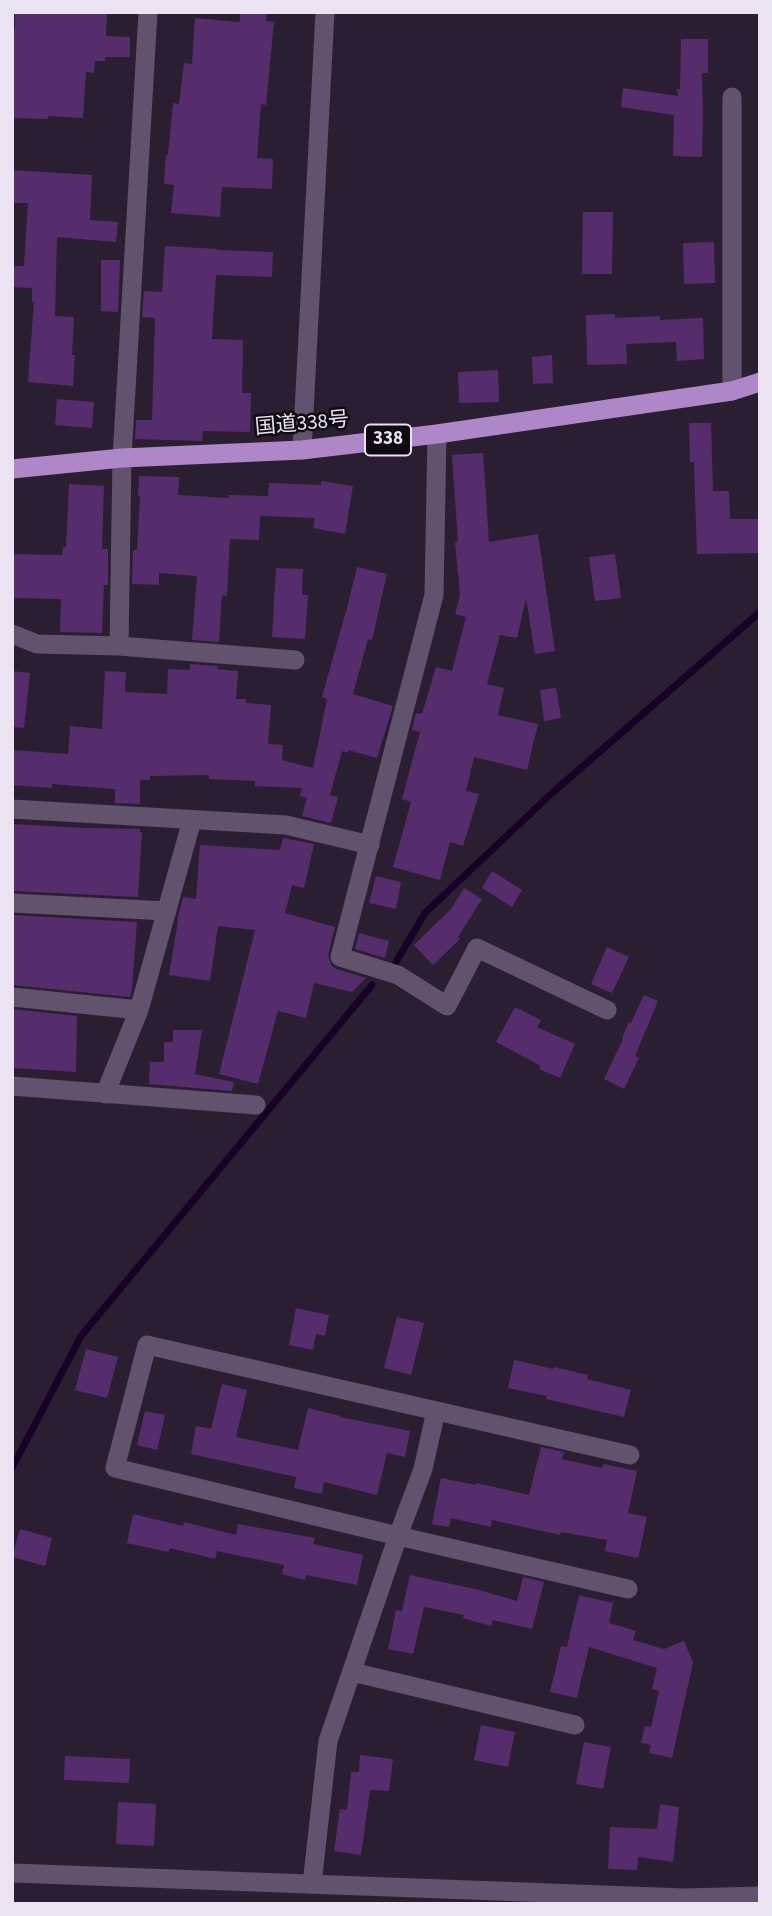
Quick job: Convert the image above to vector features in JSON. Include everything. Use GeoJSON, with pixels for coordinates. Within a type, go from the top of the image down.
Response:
{"type":"FeatureCollection","features":[{"type":"Feature","properties":{"kind":"highway","name":"国道338号"},"geometry":{"type":"LineString","coordinates":[[12,469],[122,458],[302,450],[437,434],[732,391],[760,382]]}},
{"type":"Feature","properties":{"kind":"street"},"geometry":{"type":"LineString","coordinates":[[119,646],[122,458],[148,12]]}},
{"type":"Feature","properties":{"kind":"street"},"geometry":{"type":"LineString","coordinates":[[302,450],[325,12]]}},
{"type":"Feature","properties":{"kind":"street"},"geometry":{"type":"LineString","coordinates":[[732,97],[732,391]]}},
{"type":"Feature","properties":{"kind":"street"},"geometry":{"type":"LineString","coordinates":[[437,434],[435,595],[340,957],[398,975],[447,1006],[477,948],[607,1010]]}},
{"type":"Feature","properties":{"kind":"street"},"geometry":{"type":"LineString","coordinates":[[12,634],[37,644],[119,646],[295,660]]}},
{"type":"Feature","properties":{"kind":"street"},"geometry":{"type":"LineString","coordinates":[[12,809],[286,825],[370,845]]}},
{"type":"Feature","properties":{"kind":"street"},"geometry":{"type":"LineString","coordinates":[[105,1094],[139,1010],[192,820]]}},
{"type":"Feature","properties":{"kind":"street"},"geometry":{"type":"LineString","coordinates":[[12,903],[167,911]]}},
{"type":"Feature","properties":{"kind":"street"},"geometry":{"type":"LineString","coordinates":[[12,997],[139,1010]]}},
{"type":"Feature","properties":{"kind":"street"},"geometry":{"type":"LineString","coordinates":[[12,1086],[256,1105]]}},
{"type":"Feature","properties":{"kind":"street"},"geometry":{"type":"LineString","coordinates":[[628,1589],[114,1468],[147,1345],[630,1455]]}},
{"type":"Feature","properties":{"kind":"street"},"geometry":{"type":"LineString","coordinates":[[312,1884],[328,1741],[398,1536],[424,1469],[436,1411]]}},
{"type":"Feature","properties":{"kind":"street"},"geometry":{"type":"LineString","coordinates":[[352,1672],[575,1724]]}},
{"type":"Feature","properties":{"kind":"street"},"geometry":{"type":"LineString","coordinates":[[12,1873],[685,1898],[760,1896]]}},
{"type":"Feature","properties":{"kind":"building"},"geometry":{"type":"Polygon","coordinates":[[[15,12],[107,12],[106,36],[130,37],[130,57],[105,57],[105,61],[95,61],[94,73],[86,72],[83,118],[12,118],[12,29],[15,29],[15,12]]]}},
{"type":"Feature","properties":{"kind":"building"},"geometry":{"type":"Polygon","coordinates":[[[240,12],[267,12],[266,21],[274,22],[266,105],[261,104],[257,158],[273,159],[272,189],[222,187],[220,217],[171,213],[174,185],[164,184],[166,155],[173,103],[179,104],[184,63],[192,64],[195,18],[238,22],[240,12]]]}},
{"type":"Feature","properties":{"kind":"building"},"geometry":{"type":"Polygon","coordinates":[[[681,39],[708,39],[708,73],[702,73],[702,157],[673,156],[674,115],[621,107],[623,88],[678,96],[681,39]]]}},
{"type":"Feature","properties":{"kind":"building"},"geometry":{"type":"Polygon","coordinates":[[[12,170],[92,175],[90,220],[118,222],[116,242],[57,237],[55,316],[74,317],[73,386],[28,382],[34,302],[32,288],[12,287],[12,266],[24,266],[28,203],[12,203],[12,170]]]}},
{"type":"Feature","properties":{"kind":"building"},"geometry":{"type":"Polygon","coordinates":[[[583,212],[613,212],[612,274],[582,274],[583,212]]]}},
{"type":"Feature","properties":{"kind":"building"},"geometry":{"type":"Polygon","coordinates":[[[714,242],[715,283],[684,284],[683,243],[714,242]]]}},
{"type":"Feature","properties":{"kind":"building"},"geometry":{"type":"Polygon","coordinates":[[[165,246],[273,252],[272,277],[216,275],[212,339],[243,340],[242,393],[251,393],[250,432],[203,431],[202,441],[135,439],[136,420],[152,420],[155,318],[142,317],[144,291],[162,292],[165,246]]]}},
{"type":"Feature","properties":{"kind":"building"},"geometry":{"type":"Polygon","coordinates":[[[101,260],[120,260],[118,312],[101,311],[101,260]]]}},
{"type":"Feature","properties":{"kind":"building"},"geometry":{"type":"Polygon","coordinates":[[[615,314],[615,318],[703,318],[704,359],[677,361],[676,342],[626,344],[627,364],[587,365],[586,315],[615,314]]]}},
{"type":"Feature","properties":{"kind":"building"},"geometry":{"type":"Polygon","coordinates":[[[552,355],[553,383],[533,384],[532,357],[552,355]]]}},
{"type":"Feature","properties":{"kind":"building"},"geometry":{"type":"Polygon","coordinates":[[[498,370],[499,402],[459,403],[458,372],[498,370]]]}},
{"type":"Feature","properties":{"kind":"building"},"geometry":{"type":"Polygon","coordinates":[[[57,399],[94,402],[92,428],[55,425],[57,399]]]}},
{"type":"Feature","properties":{"kind":"building"},"geometry":{"type":"Polygon","coordinates":[[[689,423],[711,423],[713,491],[729,491],[730,519],[760,519],[760,553],[697,554],[694,462],[690,462],[689,423]]]}},
{"type":"Feature","properties":{"kind":"building"},"geometry":{"type":"Polygon","coordinates":[[[483,453],[489,542],[538,534],[555,651],[535,654],[526,598],[517,638],[500,635],[487,684],[504,688],[498,715],[538,724],[527,770],[474,757],[466,791],[479,794],[463,846],[450,842],[440,880],[393,867],[411,802],[402,799],[420,732],[412,730],[416,713],[422,714],[436,667],[452,671],[466,617],[455,614],[460,595],[452,455],[483,453]]]}},
{"type":"Feature","properties":{"kind":"building"},"geometry":{"type":"Polygon","coordinates":[[[139,476],[179,477],[178,495],[229,498],[229,495],[268,496],[269,483],[321,485],[321,481],[353,486],[345,534],[313,528],[315,518],[260,516],[259,540],[230,539],[227,596],[222,595],[219,642],[192,640],[197,576],[159,573],[159,585],[132,584],[133,550],[137,550],[139,476]]]}},
{"type":"Feature","properties":{"kind":"building"},"geometry":{"type":"Polygon","coordinates":[[[69,484],[104,486],[102,549],[108,549],[108,583],[104,585],[102,633],[60,632],[61,599],[12,598],[13,554],[62,555],[63,547],[66,547],[69,484]]]}},
{"type":"Feature","properties":{"kind":"building"},"geometry":{"type":"Polygon","coordinates":[[[615,554],[621,598],[595,601],[589,557],[615,554]]]}},
{"type":"Feature","properties":{"kind":"building"},"geometry":{"type":"Polygon","coordinates":[[[357,567],[387,574],[372,640],[368,639],[353,694],[393,706],[377,758],[348,750],[348,753],[342,751],[330,795],[338,797],[331,823],[302,816],[307,798],[300,796],[302,788],[255,786],[255,781],[209,779],[209,775],[150,776],[150,780],[140,780],[140,804],[115,803],[115,789],[52,784],[52,788],[12,785],[12,750],[68,754],[70,726],[102,729],[105,671],[126,672],[125,692],[167,694],[168,669],[190,670],[190,664],[238,671],[236,699],[246,699],[246,703],[271,705],[268,744],[283,745],[282,760],[313,768],[327,699],[322,697],[357,567]]]}},
{"type":"Feature","properties":{"kind":"building"},"geometry":{"type":"Polygon","coordinates":[[[276,568],[303,569],[302,595],[308,595],[305,639],[272,637],[276,568]]]}},
{"type":"Feature","properties":{"kind":"building"},"geometry":{"type":"Polygon","coordinates":[[[12,671],[30,673],[24,728],[12,727],[12,671]]]}},
{"type":"Feature","properties":{"kind":"building"},"geometry":{"type":"Polygon","coordinates":[[[556,688],[561,718],[544,721],[540,690],[556,688]]]}},
{"type":"Feature","properties":{"kind":"building"},"geometry":{"type":"Polygon","coordinates":[[[12,824],[140,829],[138,897],[12,891],[12,824]]]}},
{"type":"Feature","properties":{"kind":"building"},"geometry":{"type":"Polygon","coordinates":[[[283,838],[314,844],[304,888],[292,885],[285,913],[335,927],[328,955],[331,965],[366,978],[352,992],[314,983],[306,1018],[278,1011],[258,1084],[219,1074],[255,930],[218,926],[210,981],[169,975],[183,897],[196,899],[200,845],[280,850],[283,838]]]}},
{"type":"Feature","properties":{"kind":"building"},"geometry":{"type":"Polygon","coordinates":[[[492,871],[522,890],[512,907],[482,888],[492,871]]]}},
{"type":"Feature","properties":{"kind":"building"},"geometry":{"type":"Polygon","coordinates":[[[376,876],[401,882],[396,909],[369,903],[376,876]]]}},
{"type":"Feature","properties":{"kind":"building"},"geometry":{"type":"Polygon","coordinates":[[[464,888],[482,899],[458,937],[460,939],[433,965],[414,945],[451,909],[464,888]]]}},
{"type":"Feature","properties":{"kind":"building"},"geometry":{"type":"Polygon","coordinates":[[[12,915],[137,922],[130,997],[12,985],[12,915]]]}},
{"type":"Feature","properties":{"kind":"building"},"geometry":{"type":"Polygon","coordinates":[[[359,933],[389,941],[385,958],[355,949],[359,933]]]}},
{"type":"Feature","properties":{"kind":"building"},"geometry":{"type":"Polygon","coordinates":[[[607,947],[629,957],[612,993],[591,984],[607,947]]]}},
{"type":"Feature","properties":{"kind":"building"},"geometry":{"type":"Polygon","coordinates":[[[644,995],[658,1001],[635,1056],[639,1058],[624,1089],[604,1079],[644,995]]]}},
{"type":"Feature","properties":{"kind":"building"},"geometry":{"type":"Polygon","coordinates":[[[515,1007],[541,1020],[537,1027],[575,1044],[560,1078],[539,1069],[541,1066],[496,1042],[515,1007]]]}},
{"type":"Feature","properties":{"kind":"building"},"geometry":{"type":"Polygon","coordinates":[[[12,1009],[77,1016],[76,1072],[12,1068],[12,1009]]]}},
{"type":"Feature","properties":{"kind":"building"},"geometry":{"type":"Polygon","coordinates":[[[173,1030],[202,1030],[195,1074],[234,1082],[232,1091],[149,1084],[150,1062],[164,1062],[164,1042],[173,1042],[173,1030]]]}},
{"type":"Feature","properties":{"kind":"building"},"geometry":{"type":"Polygon","coordinates":[[[296,1308],[329,1315],[325,1336],[316,1334],[313,1350],[289,1345],[296,1308]]]}},
{"type":"Feature","properties":{"kind":"building"},"geometry":{"type":"Polygon","coordinates":[[[397,1317],[424,1323],[411,1375],[384,1368],[397,1317]]]}},
{"type":"Feature","properties":{"kind":"building"},"geometry":{"type":"Polygon","coordinates":[[[86,1349],[118,1357],[107,1398],[75,1390],[86,1349]]]}},
{"type":"Feature","properties":{"kind":"building"},"geometry":{"type":"Polygon","coordinates":[[[514,1360],[588,1375],[587,1379],[631,1390],[624,1417],[508,1388],[514,1360]]]}},
{"type":"Feature","properties":{"kind":"building"},"geometry":{"type":"Polygon","coordinates":[[[222,1384],[247,1390],[236,1437],[298,1450],[308,1408],[410,1431],[405,1457],[387,1453],[377,1495],[324,1482],[322,1494],[294,1488],[296,1477],[191,1454],[196,1426],[211,1429],[222,1384]]]}},
{"type":"Feature","properties":{"kind":"building"},"geometry":{"type":"Polygon","coordinates":[[[145,1411],[165,1415],[157,1450],[137,1445],[145,1411]]]}},
{"type":"Feature","properties":{"kind":"building"},"geometry":{"type":"Polygon","coordinates":[[[541,1447],[564,1452],[562,1459],[602,1468],[604,1464],[637,1471],[628,1513],[647,1517],[638,1558],[605,1551],[607,1540],[561,1532],[560,1535],[492,1520],[491,1527],[451,1518],[449,1527],[432,1524],[441,1478],[529,1495],[541,1447]]]}},
{"type":"Feature","properties":{"kind":"building"},"geometry":{"type":"Polygon","coordinates":[[[133,1514],[183,1526],[184,1522],[236,1535],[238,1524],[315,1538],[313,1544],[363,1555],[357,1585],[306,1575],[305,1580],[282,1574],[284,1565],[217,1551],[215,1559],[170,1548],[169,1552],[127,1543],[133,1514]]]}},
{"type":"Feature","properties":{"kind":"building"},"geometry":{"type":"Polygon","coordinates":[[[20,1529],[52,1538],[45,1566],[12,1557],[20,1529]]]}},
{"type":"Feature","properties":{"kind":"building"},"geometry":{"type":"Polygon","coordinates":[[[410,1575],[517,1601],[523,1577],[544,1582],[532,1629],[493,1620],[491,1626],[463,1618],[464,1615],[424,1607],[413,1654],[388,1649],[396,1610],[402,1611],[410,1575]]]}},
{"type":"Feature","properties":{"kind":"building"},"geometry":{"type":"Polygon","coordinates":[[[579,1595],[613,1603],[609,1623],[636,1631],[633,1640],[664,1649],[684,1641],[693,1662],[672,1758],[649,1753],[651,1745],[641,1743],[645,1726],[651,1727],[659,1691],[652,1689],[657,1668],[589,1647],[577,1698],[550,1692],[561,1646],[567,1647],[579,1595]]]}},
{"type":"Feature","properties":{"kind":"building"},"geometry":{"type":"Polygon","coordinates":[[[481,1725],[515,1732],[508,1767],[474,1760],[481,1725]]]}},
{"type":"Feature","properties":{"kind":"building"},"geometry":{"type":"Polygon","coordinates":[[[584,1742],[611,1747],[603,1789],[576,1784],[584,1742]]]}},
{"type":"Feature","properties":{"kind":"building"},"geometry":{"type":"Polygon","coordinates":[[[360,1755],[393,1759],[389,1791],[370,1790],[361,1855],[334,1851],[340,1809],[347,1810],[351,1772],[359,1772],[360,1755]]]}},
{"type":"Feature","properties":{"kind":"building"},"geometry":{"type":"Polygon","coordinates":[[[65,1756],[130,1759],[129,1783],[64,1780],[65,1756]]]}},
{"type":"Feature","properties":{"kind":"building"},"geometry":{"type":"Polygon","coordinates":[[[118,1802],[156,1804],[154,1846],[116,1844],[118,1802]]]}},
{"type":"Feature","properties":{"kind":"building"},"geometry":{"type":"Polygon","coordinates":[[[660,1804],[679,1807],[673,1862],[638,1857],[637,1870],[608,1869],[610,1827],[657,1829],[660,1804]]]}},
{"type":"Feature","properties":{"kind":"waterway"},"geometry":{"type":"LineString","coordinates":[[396,962],[425,913],[551,794],[760,612]]}},
{"type":"Feature","properties":{"kind":"waterway"},"geometry":{"type":"LineString","coordinates":[[12,1468],[81,1336],[372,985]]}}]}
